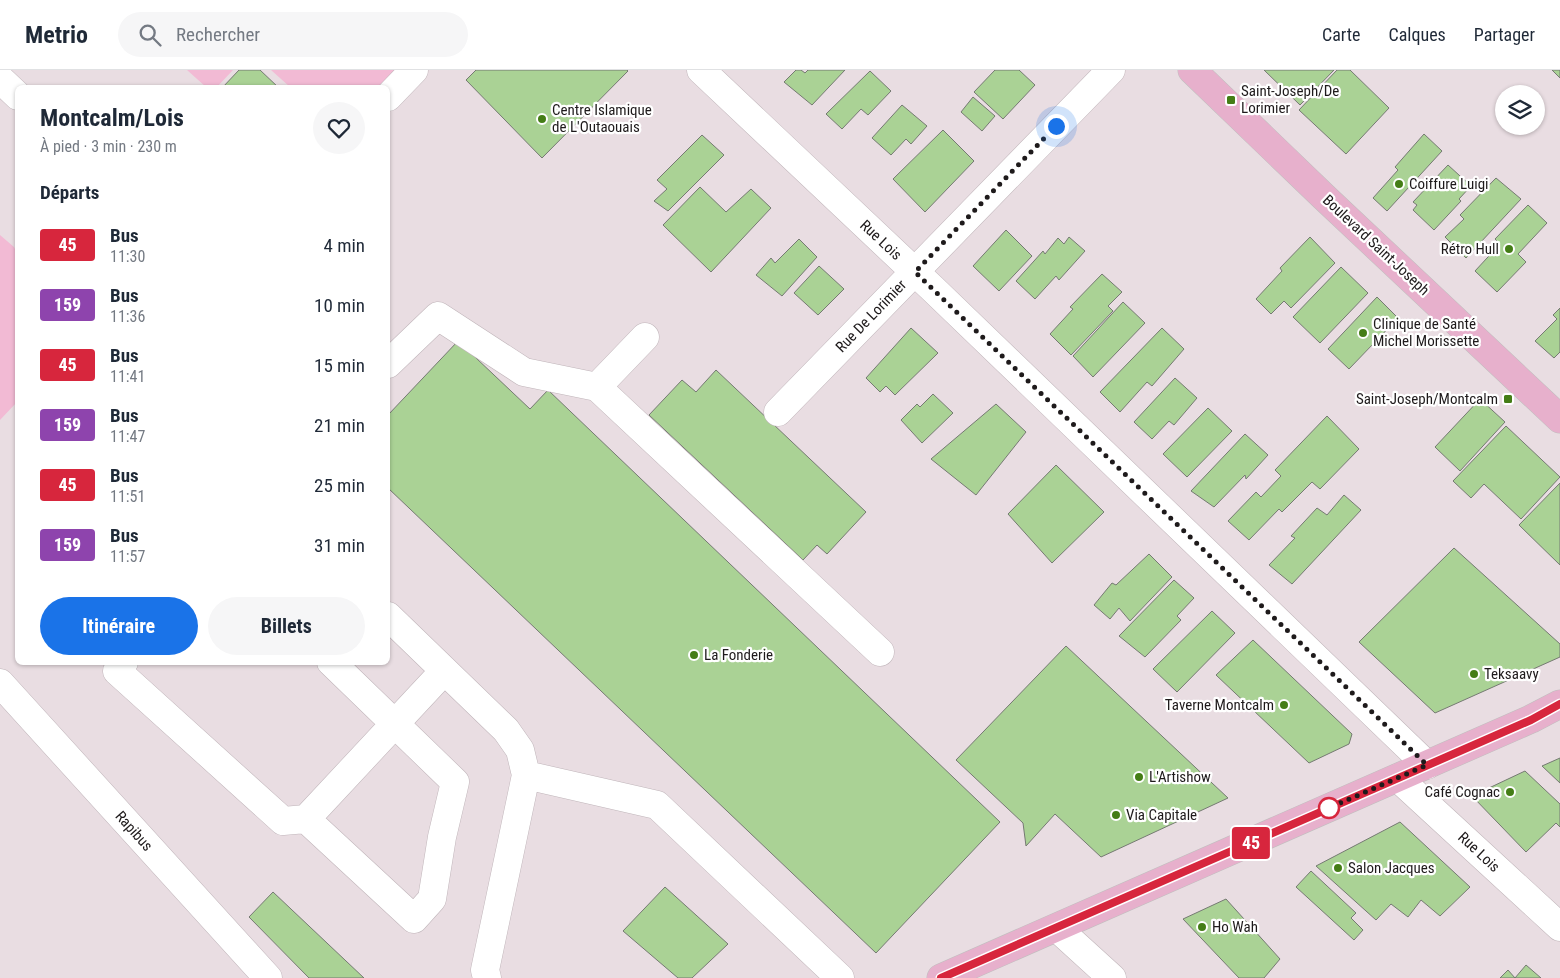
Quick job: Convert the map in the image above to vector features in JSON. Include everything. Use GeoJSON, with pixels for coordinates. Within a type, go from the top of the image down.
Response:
{"type":"FeatureCollection","features":[{"type":"Feature","properties":{"kind":"main road","name":"Boulevard Saint-Joseph"},"geometry":{"type":"LineString","coordinates":[[1192,70],[1560,419]]}},
{"type":"Feature","properties":{"kind":"main road"},"geometry":{"type":"LineString","coordinates":[[941,978],[1531,720],[1560,704]]}},
{"type":"Feature","properties":{"kind":"street"},"geometry":{"type":"LineString","coordinates":[[390,95],[414,70]]}},
{"type":"Feature","properties":{"kind":"street","name":"Rue Lois"},"geometry":{"type":"LineString","coordinates":[[701,70],[915,272],[1427,765]]}},
{"type":"Feature","properties":{"kind":"street","name":"Rue De Lorimier"},"geometry":{"type":"LineString","coordinates":[[778,412],[1111,70]]}},
{"type":"Feature","properties":{"kind":"street"},"geometry":{"type":"LineString","coordinates":[[0,79],[15,93]]}},
{"type":"Feature","properties":{"kind":"street"},"geometry":{"type":"LineString","coordinates":[[390,362],[438,316],[524,372],[597,387],[880,652]]}},
{"type":"Feature","properties":{"kind":"street"},"geometry":{"type":"LineString","coordinates":[[597,387],[645,337]]}},
{"type":"Feature","properties":{"kind":"street"},"geometry":{"type":"LineString","coordinates":[[390,618],[506,730],[520,750],[526,775],[483,975]]}},
{"type":"Feature","properties":{"kind":"street"},"geometry":{"type":"LineString","coordinates":[[122,665],[117,671],[283,821],[306,819],[444,671]]}},
{"type":"Feature","properties":{"kind":"street"},"geometry":{"type":"LineString","coordinates":[[306,819],[414,919],[432,899],[442,837],[455,782],[334,665]]}},
{"type":"Feature","properties":{"kind":"street","name":"Rapibus"},"geometry":{"type":"LineString","coordinates":[[0,683],[268,978]]}},
{"type":"Feature","properties":{"kind":"street"},"geometry":{"type":"LineString","coordinates":[[526,775],[657,805],[840,978]]}},
{"type":"Feature","properties":{"kind":"street","name":"Rue Lois"},"geometry":{"type":"LineString","coordinates":[[1398,778],[1560,927]]}},
{"type":"Feature","properties":{"kind":"street"},"geometry":{"type":"LineString","coordinates":[[1057,928],[1112,978]]}},
{"type":"Feature","properties":{"kind":"shaded area"},"geometry":{"type":"Polygon","coordinates":[[[187,70],[233,70],[219,85],[204,85],[187,70]]]}},
{"type":"Feature","properties":{"kind":"shaded area"},"geometry":{"type":"Polygon","coordinates":[[[271,70],[415,70],[390,87],[390,85],[288,85],[271,70]]]}},
{"type":"Feature","properties":{"kind":"shaded area"},"geometry":{"type":"Polygon","coordinates":[[[0,235],[15,249],[15,404],[0,420],[0,235]]]}},
{"type":"Feature","properties":{"kind":"building"},"geometry":{"type":"Polygon","coordinates":[[[239,70],[260,70],[276,85],[225,85],[239,70]]]}},
{"type":"Feature","properties":{"kind":"building","name":"Centre Islamique de L'Outaouais"},"geometry":{"type":"Polygon","coordinates":[[[476,70],[628,71],[542,158],[466,80],[476,70]]]}},
{"type":"Feature","properties":{"kind":"building"},"geometry":{"type":"Polygon","coordinates":[[[796,70],[801,70],[805,73],[808,70],[845,70],[812,105],[784,82],[796,70]]]}},
{"type":"Feature","properties":{"kind":"building"},"geometry":{"type":"Polygon","coordinates":[[[995,70],[1019,70],[1035,85],[1003,119],[974,92],[995,70]]]}},
{"type":"Feature","properties":{"kind":"building"},"geometry":{"type":"Polygon","coordinates":[[[1264,70],[1334,70],[1300,105],[1264,70]]]}},
{"type":"Feature","properties":{"kind":"building"},"geometry":{"type":"Polygon","coordinates":[[[1337,70],[1350,70],[1389,108],[1346,154],[1299,110],[1337,70]]]}},
{"type":"Feature","properties":{"kind":"building"},"geometry":{"type":"Polygon","coordinates":[[[1552,70],[1560,70],[1560,78],[1552,70]]]}},
{"type":"Feature","properties":{"kind":"building"},"geometry":{"type":"Polygon","coordinates":[[[870,71],[891,91],[868,115],[861,109],[842,129],[826,114],[870,71]]]}},
{"type":"Feature","properties":{"kind":"building"},"geometry":{"type":"Polygon","coordinates":[[[973,97],[995,116],[982,131],[961,112],[973,97]]]}},
{"type":"Feature","properties":{"kind":"building"},"geometry":{"type":"Polygon","coordinates":[[[902,105],[927,126],[911,144],[906,139],[891,155],[872,138],[902,105]]]}},
{"type":"Feature","properties":{"kind":"building"},"geometry":{"type":"Polygon","coordinates":[[[943,130],[974,161],[925,212],[893,179],[943,130]]]}},
{"type":"Feature","properties":{"kind":"building","name":"Coiffure Luigi"},"geometry":{"type":"Polygon","coordinates":[[[1424,134],[1442,151],[1387,211],[1373,198],[1398,170],[1395,167],[1424,134]]]}},
{"type":"Feature","properties":{"kind":"building"},"geometry":{"type":"Polygon","coordinates":[[[702,135],[724,155],[668,211],[654,201],[667,189],[657,180],[702,135]]]}},
{"type":"Feature","properties":{"kind":"building"},"geometry":{"type":"Polygon","coordinates":[[[1448,165],[1471,186],[1459,199],[1461,201],[1434,230],[1413,210],[1417,205],[1413,202],[1448,165]]]}},
{"type":"Feature","properties":{"kind":"building"},"geometry":{"type":"Polygon","coordinates":[[[1496,178],[1521,199],[1466,258],[1445,237],[1464,219],[1460,215],[1496,178]]]}},
{"type":"Feature","properties":{"kind":"building"},"geometry":{"type":"Polygon","coordinates":[[[700,187],[726,212],[751,189],[771,208],[711,272],[663,225],[700,187]]]}},
{"type":"Feature","properties":{"kind":"building","name":"Rétro Hull"},"geometry":{"type":"Polygon","coordinates":[[[1528,205],[1547,223],[1518,254],[1526,262],[1497,292],[1475,271],[1500,244],[1495,239],[1528,205]]]}},
{"type":"Feature","properties":{"kind":"building"},"geometry":{"type":"Polygon","coordinates":[[[1006,230],[1032,256],[999,291],[973,266],[1006,230]]]}},
{"type":"Feature","properties":{"kind":"building"},"geometry":{"type":"Polygon","coordinates":[[[1069,237],[1085,251],[1059,280],[1056,276],[1035,299],[1016,281],[1043,251],[1045,254],[1058,238],[1064,244],[1069,237]]]}},
{"type":"Feature","properties":{"kind":"building"},"geometry":{"type":"Polygon","coordinates":[[[1310,237],[1335,263],[1291,308],[1284,301],[1271,314],[1256,299],[1282,271],[1280,268],[1310,237]]]}},
{"type":"Feature","properties":{"kind":"building"},"geometry":{"type":"Polygon","coordinates":[[[799,239],[817,257],[782,296],[756,275],[771,258],[775,263],[799,239]]]}},
{"type":"Feature","properties":{"kind":"building"},"geometry":{"type":"Polygon","coordinates":[[[819,266],[844,289],[818,315],[794,293],[819,266]]]}},
{"type":"Feature","properties":{"kind":"building"},"geometry":{"type":"Polygon","coordinates":[[[1341,267],[1368,293],[1320,343],[1293,317],[1341,267]]]}},
{"type":"Feature","properties":{"kind":"building"},"geometry":{"type":"Polygon","coordinates":[[[1102,274],[1122,292],[1108,306],[1113,311],[1071,355],[1050,334],[1073,309],[1070,307],[1102,274]]]}},
{"type":"Feature","properties":{"kind":"building","name":"Clinique de Santé Michel Morissette"},"geometry":{"type":"Polygon","coordinates":[[[1377,297],[1398,318],[1349,369],[1328,349],[1377,297]]]}},
{"type":"Feature","properties":{"kind":"building"},"geometry":{"type":"Polygon","coordinates":[[[1123,302],[1145,323],[1093,377],[1073,356],[1123,302]]]}},
{"type":"Feature","properties":{"kind":"building"},"geometry":{"type":"Polygon","coordinates":[[[1560,308],[1560,352],[1554,358],[1535,341],[1557,319],[1553,315],[1560,308]]]}},
{"type":"Feature","properties":{"kind":"building"},"geometry":{"type":"Polygon","coordinates":[[[911,328],[938,353],[895,395],[886,386],[880,392],[866,378],[911,328]]]}},
{"type":"Feature","properties":{"kind":"building"},"geometry":{"type":"Polygon","coordinates":[[[1162,328],[1184,349],[1152,386],[1147,382],[1120,412],[1100,392],[1162,328]]]}},
{"type":"Feature","properties":{"kind":"building","name":"La Fonderie"},"geometry":{"type":"Polygon","coordinates":[[[458,341],[530,409],[548,390],[1000,822],[876,953],[390,490],[390,413],[458,341]]]}},
{"type":"Feature","properties":{"kind":"building"},"geometry":{"type":"Polygon","coordinates":[[[716,370],[866,512],[827,554],[817,545],[803,560],[649,415],[682,380],[696,392],[716,370]]]}},
{"type":"Feature","properties":{"kind":"building"},"geometry":{"type":"Polygon","coordinates":[[[1175,378],[1197,398],[1174,425],[1169,421],[1152,439],[1134,422],[1175,378]]]}},
{"type":"Feature","properties":{"kind":"building"},"geometry":{"type":"Polygon","coordinates":[[[933,394],[953,413],[922,443],[901,420],[917,404],[920,407],[933,394]]]}},
{"type":"Feature","properties":{"kind":"building"},"geometry":{"type":"Polygon","coordinates":[[[1480,399],[1505,422],[1460,471],[1435,447],[1480,399]]]}},
{"type":"Feature","properties":{"kind":"building"},"geometry":{"type":"Polygon","coordinates":[[[996,404],[1026,432],[976,495],[931,459],[996,404]]]}},
{"type":"Feature","properties":{"kind":"building"},"geometry":{"type":"Polygon","coordinates":[[[1208,408],[1232,431],[1187,477],[1163,454],[1208,408]]]}},
{"type":"Feature","properties":{"kind":"building"},"geometry":{"type":"Polygon","coordinates":[[[1327,416],[1359,449],[1320,489],[1312,482],[1282,512],[1279,509],[1249,540],[1228,521],[1256,492],[1261,497],[1281,476],[1275,470],[1327,416]]]}},
{"type":"Feature","properties":{"kind":"building"},"geometry":{"type":"Polygon","coordinates":[[[1506,426],[1560,477],[1521,519],[1484,484],[1471,498],[1453,481],[1506,426]]]}},
{"type":"Feature","properties":{"kind":"building"},"geometry":{"type":"Polygon","coordinates":[[[1245,434],[1268,455],[1246,479],[1245,475],[1214,507],[1191,491],[1245,434]]]}},
{"type":"Feature","properties":{"kind":"building"},"geometry":{"type":"Polygon","coordinates":[[[1056,465],[1104,512],[1052,563],[1008,514],[1056,465]]]}},
{"type":"Feature","properties":{"kind":"building"},"geometry":{"type":"Polygon","coordinates":[[[1560,483],[1560,565],[1519,525],[1560,483]]]}},
{"type":"Feature","properties":{"kind":"building"},"geometry":{"type":"Polygon","coordinates":[[[1344,495],[1361,510],[1292,584],[1269,565],[1295,538],[1291,536],[1317,508],[1327,515],[1344,495]]]}},
{"type":"Feature","properties":{"kind":"building"},"geometry":{"type":"Polygon","coordinates":[[[1454,548],[1560,644],[1560,657],[1435,713],[1359,642],[1454,548]]]}},
{"type":"Feature","properties":{"kind":"building"},"geometry":{"type":"Polygon","coordinates":[[[1149,554],[1172,577],[1130,621],[1119,608],[1110,619],[1094,605],[1112,583],[1116,585],[1149,554]]]}},
{"type":"Feature","properties":{"kind":"building"},"geometry":{"type":"Polygon","coordinates":[[[1174,580],[1194,598],[1177,616],[1181,620],[1145,657],[1119,636],[1174,580]]]}},
{"type":"Feature","properties":{"kind":"building"},"geometry":{"type":"Polygon","coordinates":[[[1212,611],[1235,633],[1177,692],[1153,669],[1212,611]]]}},
{"type":"Feature","properties":{"kind":"building","name":"Taverne Montcalm"},"geometry":{"type":"Polygon","coordinates":[[[1253,640],[1352,734],[1349,744],[1309,763],[1216,675],[1253,640]]]}},
{"type":"Feature","properties":{"kind":"building"},"geometry":{"type":"Polygon","coordinates":[[[1066,646],[1228,798],[1101,857],[1055,814],[1026,846],[1023,823],[956,760],[1066,646]]]}},
{"type":"Feature","properties":{"kind":"building"},"geometry":{"type":"Polygon","coordinates":[[[1560,758],[1560,783],[1542,766],[1560,758]]]}},
{"type":"Feature","properties":{"kind":"building"},"geometry":{"type":"Polygon","coordinates":[[[1525,771],[1560,804],[1560,827],[1556,823],[1526,852],[1472,796],[1525,771]]]}},
{"type":"Feature","properties":{"kind":"building"},"geometry":{"type":"Polygon","coordinates":[[[1400,822],[1470,887],[1440,916],[1421,900],[1408,917],[1391,904],[1376,920],[1316,866],[1400,822]]]}},
{"type":"Feature","properties":{"kind":"building"},"geometry":{"type":"Polygon","coordinates":[[[1311,871],[1356,913],[1351,918],[1363,930],[1354,940],[1296,887],[1311,871]]]}},
{"type":"Feature","properties":{"kind":"building"},"geometry":{"type":"Polygon","coordinates":[[[665,887],[728,944],[692,978],[678,978],[623,931],[665,887]]]}},
{"type":"Feature","properties":{"kind":"building"},"geometry":{"type":"Polygon","coordinates":[[[273,892],[364,978],[309,978],[249,917],[273,892]]]}},
{"type":"Feature","properties":{"kind":"building"},"geometry":{"type":"Polygon","coordinates":[[[1226,899],[1280,959],[1264,978],[1239,978],[1183,919],[1226,899]]]}},
{"type":"Feature","properties":{"kind":"building"},"geometry":{"type":"Polygon","coordinates":[[[1526,965],[1541,978],[1515,978],[1526,965]]]}},
{"type":"Feature","properties":{"kind":"building"},"geometry":{"type":"Polygon","coordinates":[[[1508,970],[1515,978],[1500,978],[1508,970]]]}},
{"type":"Feature","properties":{"kind":"bus line","name":"45"},"geometry":{"type":"LineString","coordinates":[[941,978],[1531,720],[1560,704]]}},
{"type":"Feature","properties":{"kind":"place","name":"Saint-Joseph/De Lorimier"},"geometry":{"type":"Point","coordinates":[1231,100]}},
{"type":"Feature","properties":{"kind":"place","name":"Centre Islamique de L'Outaouais"},"geometry":{"type":"Point","coordinates":[542,119]}},
{"type":"Feature","properties":{"kind":"place","name":"Coiffure Luigi"},"geometry":{"type":"Point","coordinates":[1399,184]}},
{"type":"Feature","properties":{"kind":"place","name":"Rétro Hull"},"geometry":{"type":"Point","coordinates":[1509,249]}},
{"type":"Feature","properties":{"kind":"place","name":"Clinique de Santé Michel Morissette"},"geometry":{"type":"Point","coordinates":[1363,333]}},
{"type":"Feature","properties":{"kind":"place","name":"Saint-Joseph/Montcalm"},"geometry":{"type":"Point","coordinates":[1508,399]}},
{"type":"Feature","properties":{"kind":"place","name":"La Fonderie"},"geometry":{"type":"Point","coordinates":[694,655]}},
{"type":"Feature","properties":{"kind":"place","name":"Teksaavy"},"geometry":{"type":"Point","coordinates":[1474,674]}},
{"type":"Feature","properties":{"kind":"place","name":"Taverne Montcalm"},"geometry":{"type":"Point","coordinates":[1284,705]}},
{"type":"Feature","properties":{"kind":"place","name":"L'Artishow"},"geometry":{"type":"Point","coordinates":[1139,777]}},
{"type":"Feature","properties":{"kind":"place","name":"Café Cognac"},"geometry":{"type":"Point","coordinates":[1510,792]}},
{"type":"Feature","properties":{"kind":"place","name":"Via Capitale"},"geometry":{"type":"Point","coordinates":[1116,815]}},
{"type":"Feature","properties":{"kind":"place","name":"Salon Jacques"},"geometry":{"type":"Point","coordinates":[1338,868]}},
{"type":"Feature","properties":{"kind":"place","name":"Ho Wah"},"geometry":{"type":"Point","coordinates":[1202,927]}},
{"type":"Feature","properties":{"kind":"route"},"geometry":{"type":"LineString","coordinates":[[1056,126],[915,272],[1427,765],[1329,808]]}}]}
